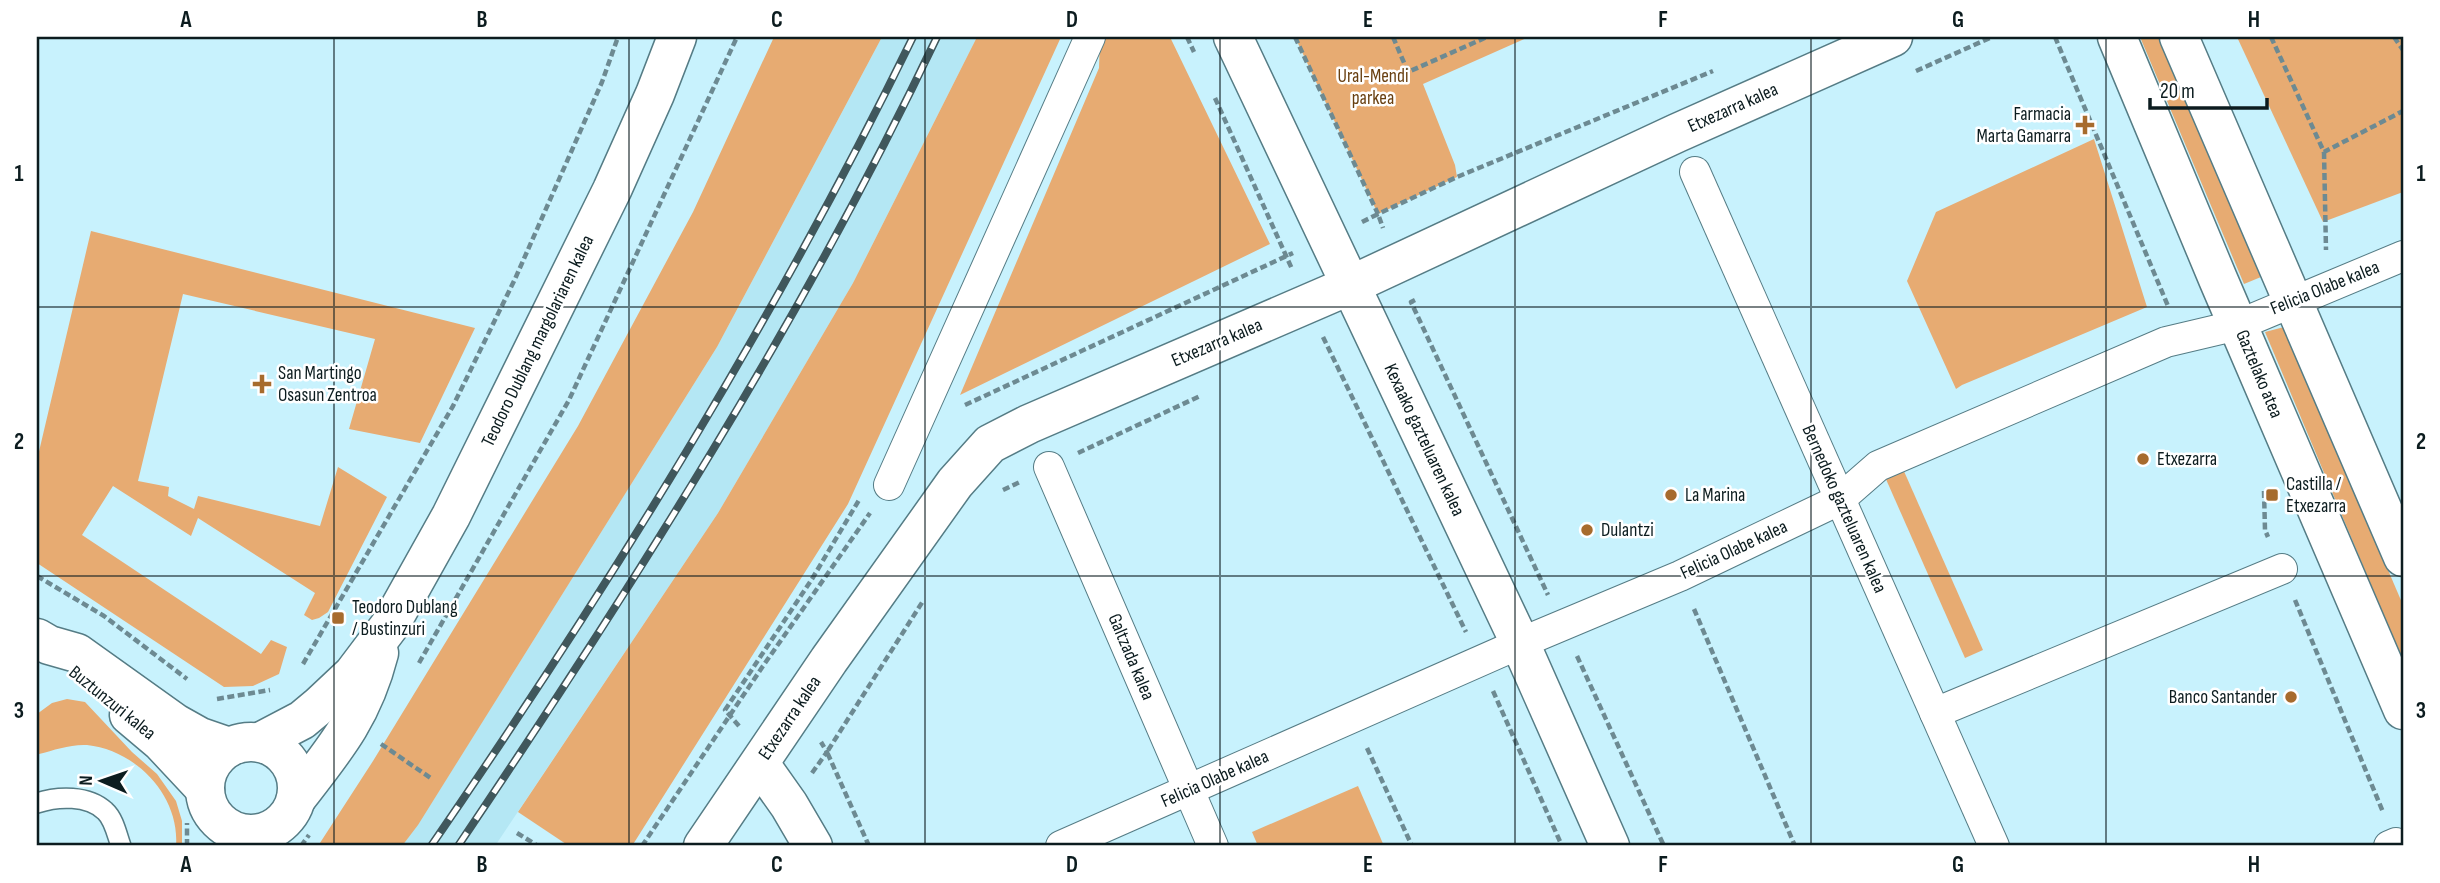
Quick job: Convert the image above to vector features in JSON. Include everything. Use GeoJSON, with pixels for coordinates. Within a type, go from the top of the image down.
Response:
{"type":"FeatureCollection","features":[{"type":"Feature","properties":{"kind":"street","name":"Teodoro Dublang margolariaren kalea"},"geometry":{"type":"LineString","coordinates":[[245,745],[302,720],[353,674],[383,638],[451,516],[583,250],[655,94],[677,37]]}},
{"type":"Feature","properties":{"kind":"street"},"geometry":{"type":"LineString","coordinates":[[889,485],[1090,37]]}},
{"type":"Feature","properties":{"kind":"street","name":"Kexaako gazteluaren kalea"},"geometry":{"type":"LineString","coordinates":[[1233,37],[1520,643],[1610,846]]}},
{"type":"Feature","properties":{"kind":"street","name":"Etxezarra kalea"},"geometry":{"type":"LineString","coordinates":[[703,846],[829,660],[955,483],[990,444],[1029,424],[1351,285],[1677,133],[1893,37]]}},
{"type":"Feature","properties":{"kind":"street","name":"Gaztelako atea"},"geometry":{"type":"LineString","coordinates":[[2117,37],[2403,710]]}},
{"type":"Feature","properties":{"kind":"street"},"geometry":{"type":"LineString","coordinates":[[2179,37],[2403,557]]}},
{"type":"Feature","properties":{"kind":"street","name":"Bernedoko gazteluaren kalea"},"geometry":{"type":"LineString","coordinates":[[1695,172],[1994,846]]}},
{"type":"Feature","properties":{"kind":"street","name":"Felicia Olabe kalea"},"geometry":{"type":"LineString","coordinates":[[1061,846],[1520,643],[1680,576],[1839,500],[1878,466],[2166,342],[2238,325],[2403,256]]}},
{"type":"Feature","properties":{"kind":"street","name":"Galtzada kalea"},"geometry":{"type":"LineString","coordinates":[[1049,467],[1213,846]]}},
{"type":"Feature","properties":{"kind":"street"},"geometry":{"type":"LineString","coordinates":[[1935,713],[2282,569]]}},
{"type":"Feature","properties":{"kind":"street","name":"Teodoro Dublang margolariaren kalea"},"geometry":{"type":"LineString","coordinates":[[278,825],[351,725],[371,684],[383,638]]}},
{"type":"Feature","properties":{"kind":"street","name":"Buztunzuri kalea"},"geometry":{"type":"LineString","coordinates":[[43,641],[77,653],[175,723],[200,737],[245,745]]}},
{"type":"Feature","properties":{"kind":"street","name":"Buztunzuri kalea"},"geometry":{"type":"LineString","coordinates":[[43,641],[73,673],[143,726],[205,789]]}},
{"type":"Feature","properties":{"kind":"street"},"geometry":{"type":"LineString","coordinates":[[245,745],[272,747],[290,763],[295,775],[278,825],[261,833],[247,834],[234,830],[219,835],[207,802],[206,776],[211,765],[245,745]]}},
{"type":"Feature","properties":{"kind":"street"},"geometry":{"type":"LineString","coordinates":[[760,764],[813,846]]}},
{"type":"Feature","properties":{"kind":"lane"},"geometry":{"type":"LineString","coordinates":[[37,803],[65,797],[89,802],[106,811],[121,846]]}},
{"type":"Feature","properties":{"kind":"path"},"geometry":{"type":"LineString","coordinates":[[297,675],[453,406],[515,279],[602,82],[618,37]]}},
{"type":"Feature","properties":{"kind":"path"},"geometry":{"type":"LineString","coordinates":[[416,667],[569,400],[737,37]]}},
{"type":"Feature","properties":{"kind":"path"},"geometry":{"type":"LineString","coordinates":[[1187,37],[1198,61]]}},
{"type":"Feature","properties":{"kind":"path"},"geometry":{"type":"LineString","coordinates":[[1295,37],[1378,214],[1457,177],[1720,68]]}},
{"type":"Feature","properties":{"kind":"path"},"geometry":{"type":"LineString","coordinates":[[1392,37],[1408,72],[1487,37]]}},
{"type":"Feature","properties":{"kind":"path"},"geometry":{"type":"LineString","coordinates":[[2055,37],[2181,339]]}},
{"type":"Feature","properties":{"kind":"path"},"geometry":{"type":"LineString","coordinates":[[2271,37],[2324,152],[2327,286]]}},
{"type":"Feature","properties":{"kind":"path"},"geometry":{"type":"LineString","coordinates":[[2394,37],[2403,50]]}},
{"type":"Feature","properties":{"kind":"path"},"geometry":{"type":"LineString","coordinates":[[1209,86],[1308,304],[1480,661],[1562,846]]}},
{"type":"Feature","properties":{"kind":"path"},"geometry":{"type":"LineString","coordinates":[[2324,152],[2403,111]]}},
{"type":"Feature","properties":{"kind":"path"},"geometry":{"type":"LineString","coordinates":[[1423,296],[1411,302],[1664,846]]}},
{"type":"Feature","properties":{"kind":"path"},"geometry":{"type":"LineString","coordinates":[[1001,491],[1049,467]]}},
{"type":"Feature","properties":{"kind":"path"},"geometry":{"type":"LineString","coordinates":[[2282,569],[2393,845]]}},
{"type":"Feature","properties":{"kind":"path"},"geometry":{"type":"LineString","coordinates":[[37,576],[104,616],[196,686]]}},
{"type":"Feature","properties":{"kind":"path"},"geometry":{"type":"LineString","coordinates":[[1680,576],[1795,846]]}},
{"type":"Feature","properties":{"kind":"path"},"geometry":{"type":"LineString","coordinates":[[869,846],[827,752],[930,590]]}},
{"type":"Feature","properties":{"kind":"path"},"geometry":{"type":"LineString","coordinates":[[214,700],[278,688]]}},
{"type":"Feature","properties":{"kind":"path"},"geometry":{"type":"LineString","coordinates":[[1354,717],[1412,846]]}},
{"type":"Feature","properties":{"kind":"path"},"geometry":{"type":"LineString","coordinates":[[375,740],[432,779]]}},
{"type":"Feature","properties":{"kind":"path"},"geometry":{"type":"LineString","coordinates":[[517,833],[538,846]]}},
{"type":"Feature","properties":{"kind":"shaded area"},"geometry":{"type":"Polygon","coordinates":[[[882,37],[977,37],[853,283],[718,513],[495,846],[402,846],[717,347],[882,37]]]}},
{"type":"Feature","properties":{"kind":"green space"},"geometry":{"type":"Polygon","coordinates":[[[774,37],[882,37],[717,347],[418,825],[402,846],[318,846],[578,426],[693,212],[774,37]]]}},
{"type":"Feature","properties":{"kind":"green space"},"geometry":{"type":"Polygon","coordinates":[[[977,37],[1061,37],[848,504],[632,846],[569,846],[518,812],[718,513],[853,283],[977,37]]]}},
{"type":"Feature","properties":{"kind":"green space"},"geometry":{"type":"Polygon","coordinates":[[[1100,37],[1170,37],[1270,244],[960,395],[1099,68],[1100,37]]]}},
{"type":"Feature","properties":{"kind":"green space","name":"Ural-Mendi parkea"},"geometry":{"type":"Polygon","coordinates":[[[1295,37],[1529,37],[1423,84],[1455,165],[1457,177],[1378,214],[1295,37]]]}},
{"type":"Feature","properties":{"kind":"green space"},"geometry":{"type":"Polygon","coordinates":[[[2140,37],[2158,37],[2261,277],[2244,284],[2140,37]]]}},
{"type":"Feature","properties":{"kind":"green space"},"geometry":{"type":"Polygon","coordinates":[[[2237,37],[2403,37],[2403,192],[2323,222],[2237,37]]]}},
{"type":"Feature","properties":{"kind":"green space"},"geometry":{"type":"Polygon","coordinates":[[[2094,139],[2147,307],[1956,389],[1907,281],[1936,212],[2094,139]]]}},
{"type":"Feature","properties":{"kind":"green space"},"geometry":{"type":"Polygon","coordinates":[[[91,231],[475,328],[420,443],[349,429],[375,339],[183,294],[138,481],[169,487],[168,496],[194,509],[198,496],[320,526],[338,467],[387,497],[328,612],[312,620],[304,615],[315,593],[198,518],[191,536],[113,486],[82,535],[261,654],[271,640],[287,647],[279,674],[253,686],[224,687],[37,563],[37,460],[91,231]]]}},
{"type":"Feature","properties":{"kind":"green space"},"geometry":{"type":"Polygon","coordinates":[[[2284,327],[2403,605],[2403,661],[2265,332],[2284,327]]]}},
{"type":"Feature","properties":{"kind":"green space"},"geometry":{"type":"Polygon","coordinates":[[[1903,469],[1983,650],[1965,658],[1885,477],[1903,469]]]}},
{"type":"Feature","properties":{"kind":"green space"},"geometry":{"type":"Polygon","coordinates":[[[67,699],[85,702],[132,752],[157,774],[176,801],[182,821],[182,846],[176,846],[171,810],[163,793],[138,766],[105,749],[87,745],[69,746],[39,754],[37,714],[52,703],[67,699]]]}},
{"type":"Feature","properties":{"kind":"green space"},"geometry":{"type":"Polygon","coordinates":[[[1358,786],[1384,846],[1258,846],[1252,832],[1358,786]]]}},
{"type":"Feature","properties":{"kind":"railway"},"geometry":{"type":"LineString","coordinates":[[431,846],[562,650],[687,450],[804,246],[913,37]]}},
{"type":"Feature","properties":{"kind":"railway"},"geometry":{"type":"LineString","coordinates":[[458,846],[651,551],[772,349],[830,247],[937,37]]}},
{"type":"Feature","properties":{"kind":"place","name":"Farmacia Marta Gamarra"},"geometry":{"type":"Point","coordinates":[2085,125]}},
{"type":"Feature","properties":{"kind":"place","name":"San Martingo Osasun Zentroa"},"geometry":{"type":"Point","coordinates":[262,384]}},
{"type":"Feature","properties":{"kind":"place","name":"Etxezarra"},"geometry":{"type":"Point","coordinates":[2143,459]}},
{"type":"Feature","properties":{"kind":"place","name":"La Marina"},"geometry":{"type":"Point","coordinates":[1671,495]}},
{"type":"Feature","properties":{"kind":"place","name":"Castilla / Etxezarra"},"geometry":{"type":"Point","coordinates":[2272,495]}},
{"type":"Feature","properties":{"kind":"place","name":"Dulantzi"},"geometry":{"type":"Point","coordinates":[1587,530]}},
{"type":"Feature","properties":{"kind":"place","name":"Teodoro Dublang / Bustinzuri"},"geometry":{"type":"Point","coordinates":[338,618]}},
{"type":"Feature","properties":{"kind":"place","name":"Banco Santander"},"geometry":{"type":"Point","coordinates":[2291,697]}}]}
